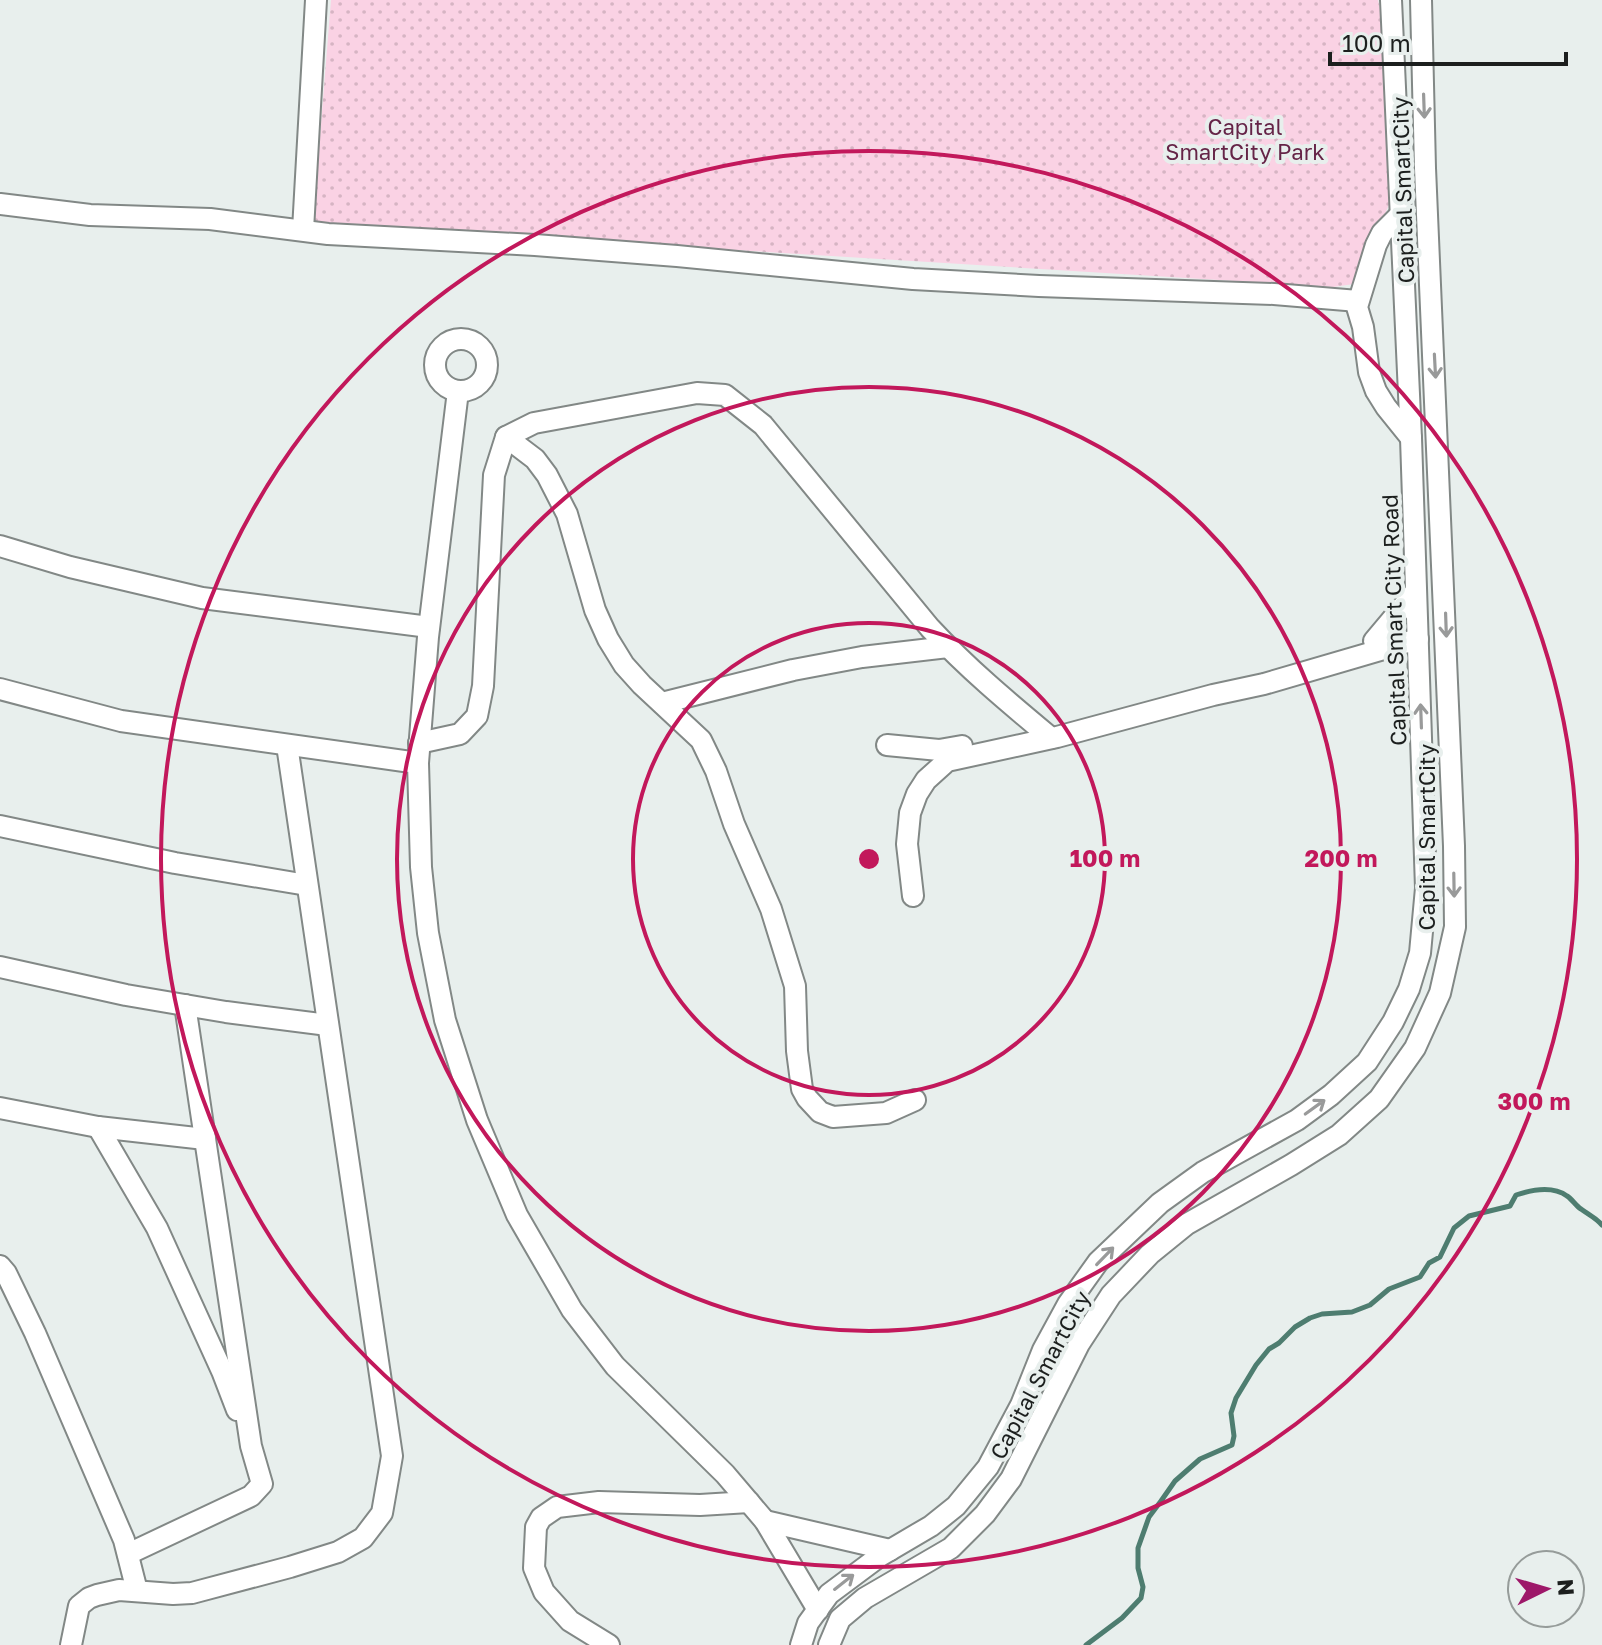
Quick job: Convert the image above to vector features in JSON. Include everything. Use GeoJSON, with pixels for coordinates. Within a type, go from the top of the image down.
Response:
{"type":"FeatureCollection","features":[{"type":"Feature","properties":{"kind":"street"},"geometry":{"type":"LineString","coordinates":[[303,230],[316,0]]}},
{"type":"Feature","properties":{"kind":"street","name":"Capital Smart City Road"},"geometry":{"type":"LineString","coordinates":[[801,1645],[808,1623],[829,1594],[890,1550],[931,1526],[956,1506],[988,1467],[1021,1405],[1043,1350],[1068,1304],[1098,1262],[1160,1203],[1203,1172],[1297,1120],[1331,1095],[1367,1062],[1393,1022],[1409,989],[1420,953],[1426,888],[1411,438],[1391,0]]}},
{"type":"Feature","properties":{"kind":"street","name":"Capital SmartCity"},"geometry":{"type":"LineString","coordinates":[[829,1645],[840,1619],[865,1598],[951,1548],[985,1514],[1011,1479],[1079,1344],[1111,1295],[1150,1254],[1187,1224],[1339,1135],[1379,1099],[1415,1048],[1440,993],[1455,927],[1454,846],[1421,0]]}},
{"type":"Feature","properties":{"kind":"street"},"geometry":{"type":"LineString","coordinates":[[0,204],[90,215],[210,219],[328,234],[630,252],[913,279],[1274,294],[1358,301]]}},
{"type":"Feature","properties":{"kind":"street"},"geometry":{"type":"LineString","coordinates":[[1402,213],[1382,233],[1376,245],[1357,307],[1369,372],[1376,391],[1411,438]]}},
{"type":"Feature","properties":{"kind":"street"},"geometry":{"type":"LineString","coordinates":[[458,391],[429,627],[419,753],[422,880],[428,933],[445,1020],[477,1120],[517,1215],[572,1310],[615,1366],[725,1474],[765,1521],[818,1610]]}},
{"type":"Feature","properties":{"kind":"street"},"geometry":{"type":"LineString","coordinates":[[0,689],[121,721],[287,745],[419,753],[460,734],[477,716],[483,686],[494,475],[506,437],[534,423],[697,393],[725,395],[763,425],[948,647],[1010,705],[1046,733]]}},
{"type":"Feature","properties":{"kind":"street"},"geometry":{"type":"LineString","coordinates":[[506,437],[535,459],[547,475],[567,514],[595,610],[624,665],[701,740],[716,771],[734,824],[771,909],[795,986],[797,1051],[802,1089],[807,1098],[820,1112],[833,1117],[886,1113],[915,1100]]}},
{"type":"Feature","properties":{"kind":"street"},"geometry":{"type":"LineString","coordinates":[[0,546],[70,567],[202,598],[429,627]]}},
{"type":"Feature","properties":{"kind":"street"},"geometry":{"type":"LineString","coordinates":[[1377,646],[1416,591]]}},
{"type":"Feature","properties":{"kind":"street"},"geometry":{"type":"LineString","coordinates":[[887,745],[946,756],[1278,673],[1418,633]]}},
{"type":"Feature","properties":{"kind":"street"},"geometry":{"type":"LineString","coordinates":[[1377,646],[1419,666]]}},
{"type":"Feature","properties":{"kind":"street"},"geometry":{"type":"LineString","coordinates":[[662,703],[835,662],[948,647]]}},
{"type":"Feature","properties":{"kind":"street"},"geometry":{"type":"LineString","coordinates":[[71,1645],[79,1606],[89,1598],[119,1590],[192,1593],[276,1571],[338,1552],[363,1538],[382,1513],[392,1456],[287,745]]}},
{"type":"Feature","properties":{"kind":"street"},"geometry":{"type":"LineString","coordinates":[[913,896],[907,844],[910,813],[917,794],[946,756]]}},
{"type":"Feature","properties":{"kind":"street"},"geometry":{"type":"LineString","coordinates":[[0,826],[175,863],[307,885]]}},
{"type":"Feature","properties":{"kind":"street"},"geometry":{"type":"LineString","coordinates":[[0,967],[126,995],[328,1025]]}},
{"type":"Feature","properties":{"kind":"street"},"geometry":{"type":"LineString","coordinates":[[185,1005],[251,1446]]}},
{"type":"Feature","properties":{"kind":"street"},"geometry":{"type":"LineString","coordinates":[[0,1108],[98,1127],[205,1139]]}},
{"type":"Feature","properties":{"kind":"street"},"geometry":{"type":"LineString","coordinates":[[98,1127],[157,1228],[222,1371],[262,1484],[251,1496],[128,1554]]}},
{"type":"Feature","properties":{"kind":"street"},"geometry":{"type":"LineString","coordinates":[[0,1266],[35,1333],[124,1540],[137,1591]]}},
{"type":"Feature","properties":{"kind":"street"},"geometry":{"type":"LineString","coordinates":[[609,1645],[570,1621],[544,1592],[534,1568],[536,1527],[541,1518],[557,1507],[599,1502],[700,1505],[749,1502]]}},
{"type":"Feature","properties":{"kind":"street"},"geometry":{"type":"LineString","coordinates":[[765,1521],[890,1550]]}},
{"type":"Feature","properties":{"kind":"green space","name":"Capital SmartCity Park"},"geometry":{"type":"Polygon","coordinates":[[[331,0],[1378,0],[1385,32],[1392,198],[1354,284],[1333,287],[313,224],[331,0]]]}},
{"type":"Feature","properties":{"kind":"waterway"},"geometry":{"type":"LineString","coordinates":[[1086,1645],[1122,1618],[1141,1598],[1143,1587],[1138,1568],[1138,1548],[1149,1517],[1175,1481],[1200,1459],[1232,1445],[1231,1413],[1236,1398],[1269,1349],[1295,1327],[1322,1314],[1352,1312],[1370,1305],[1389,1289],[1420,1277],[1429,1263],[1440,1257],[1454,1228],[1469,1216],[1510,1206],[1516,1195],[1542,1190],[1561,1193],[1602,1225]]}}]}
